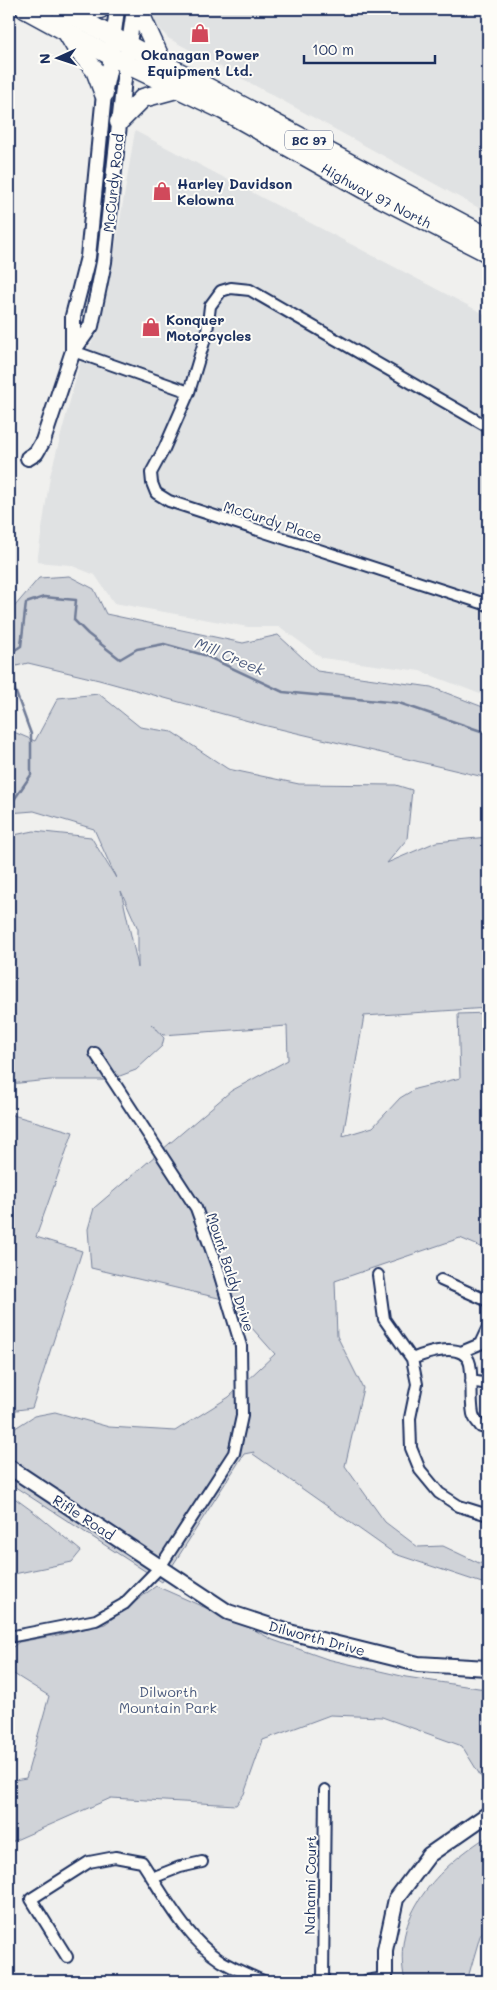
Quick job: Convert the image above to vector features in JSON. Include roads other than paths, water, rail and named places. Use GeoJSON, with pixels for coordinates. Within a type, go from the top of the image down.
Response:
{"type":"FeatureCollection","features":[{"type":"Feature","properties":{"kind":"highway","name":"Highway 97 North"},"geometry":{"type":"LineString","coordinates":[[25,9],[118,59],[180,88],[365,190],[488,253]]}},
{"type":"Feature","properties":{"kind":"highway"},"geometry":{"type":"LineString","coordinates":[[64,11],[100,9]]}},
{"type":"Feature","properties":{"kind":"highway"},"geometry":{"type":"LineString","coordinates":[[138,9],[164,64]]}},
{"type":"Feature","properties":{"kind":"highway","name":"Highway 97 North"},"geometry":{"type":"LineString","coordinates":[[64,11],[130,44],[488,237]]}},
{"type":"Feature","properties":{"kind":"highway"},"geometry":{"type":"LineString","coordinates":[[66,30],[76,48],[95,70],[104,94]]}},
{"type":"Feature","properties":{"kind":"highway"},"geometry":{"type":"LineString","coordinates":[[119,122],[143,98],[180,88]]}},
{"type":"Feature","properties":{"kind":"street","name":"McCurdy Road"},"geometry":{"type":"LineString","coordinates":[[28,458],[36,453],[43,441],[73,351],[91,326],[104,262],[119,122],[118,59],[114,37],[117,9]]}},
{"type":"Feature","properties":{"kind":"street","name":"McCurdy Road"},"geometry":{"type":"LineString","coordinates":[[73,351],[73,316],[88,257],[104,94],[118,59],[130,44],[134,9]]}},
{"type":"Feature","properties":{"kind":"street","name":"McCurdy Place"},"geometry":{"type":"LineString","coordinates":[[488,427],[250,290],[231,288],[221,291],[210,306],[207,332],[189,392],[164,449],[151,473],[152,483],[156,492],[169,501],[488,605]]}},
{"type":"Feature","properties":{"kind":"street"},"geometry":{"type":"LineString","coordinates":[[73,351],[189,392]]}},
{"type":"Feature","properties":{"kind":"street","name":"Mount Baldy Drive"},"geometry":{"type":"LineString","coordinates":[[9,1637],[96,1620],[124,1604],[160,1567],[234,1453],[242,1416],[241,1346],[217,1266],[196,1208],[95,1053]]}},
{"type":"Feature","properties":{"kind":"street"},"geometry":{"type":"LineString","coordinates":[[378,1275],[384,1319],[412,1359],[417,1384],[410,1418],[411,1448],[420,1470],[439,1493],[459,1506],[488,1515]]}},
{"type":"Feature","properties":{"kind":"street"},"geometry":{"type":"LineString","coordinates":[[441,1280],[488,1301]]}},
{"type":"Feature","properties":{"kind":"street"},"geometry":{"type":"LineString","coordinates":[[412,1359],[428,1352],[446,1350],[461,1352],[480,1344],[488,1327]]}},
{"type":"Feature","properties":{"kind":"street"},"geometry":{"type":"LineString","coordinates":[[461,1352],[470,1362],[473,1416],[481,1427],[488,1428]]}},
{"type":"Feature","properties":{"kind":"street"},"geometry":{"type":"LineString","coordinates":[[471,1381],[488,1384]]}},
{"type":"Feature","properties":{"kind":"street","name":"Rifle Road"},"geometry":{"type":"LineString","coordinates":[[9,1466],[160,1567]]}},
{"type":"Feature","properties":{"kind":"street","name":"Dilworth Drive"},"geometry":{"type":"LineString","coordinates":[[160,1567],[228,1612],[289,1632],[418,1664],[488,1668]]}},
{"type":"Feature","properties":{"kind":"street","name":"Nahanni Court"},"geometry":{"type":"LineString","coordinates":[[323,1981],[325,1790]]}},
{"type":"Feature","properties":{"kind":"street"},"geometry":{"type":"LineString","coordinates":[[366,1981],[385,1980],[385,1950],[396,1899],[429,1855],[488,1814]]}},
{"type":"Feature","properties":{"kind":"street"},"geometry":{"type":"LineString","coordinates":[[67,1958],[31,1899],[89,1862],[114,1857],[142,1862],[177,1916],[197,1941],[221,1961],[263,1981]]}},
{"type":"Feature","properties":{"kind":"street"},"geometry":{"type":"LineString","coordinates":[[152,1878],[180,1867],[202,1862]]}},
{"type":"Feature","properties":{"kind":"waterway","name":"Mill Creek"},"geometry":{"type":"LineString","coordinates":[[9,649],[12,652],[21,646],[26,603],[44,597],[76,600],[74,620],[88,634],[120,659],[137,649],[164,644],[204,655],[283,692],[399,703],[488,735]]}},
{"type":"Feature","properties":{"kind":"waterway"},"geometry":{"type":"LineString","coordinates":[[9,807],[31,775],[31,734],[15,690],[12,652]]}},
{"type":"Feature","properties":{"kind":"place","name":"Okanagan Power Equipment Ltd."},"geometry":{"type":"Point","coordinates":[200,33]}},
{"type":"Feature","properties":{"kind":"place","name":"Harley Davidson Kelowna"},"geometry":{"type":"Point","coordinates":[162,191]}},
{"type":"Feature","properties":{"kind":"place","name":"Konquer Motorcycles"},"geometry":{"type":"Point","coordinates":[151,327]}},
{"type":"Feature","properties":{"kind":"park label","name":"Dilworth Mountain Park"},"geometry":{"type":"Point","coordinates":[168,1699]}}]}
